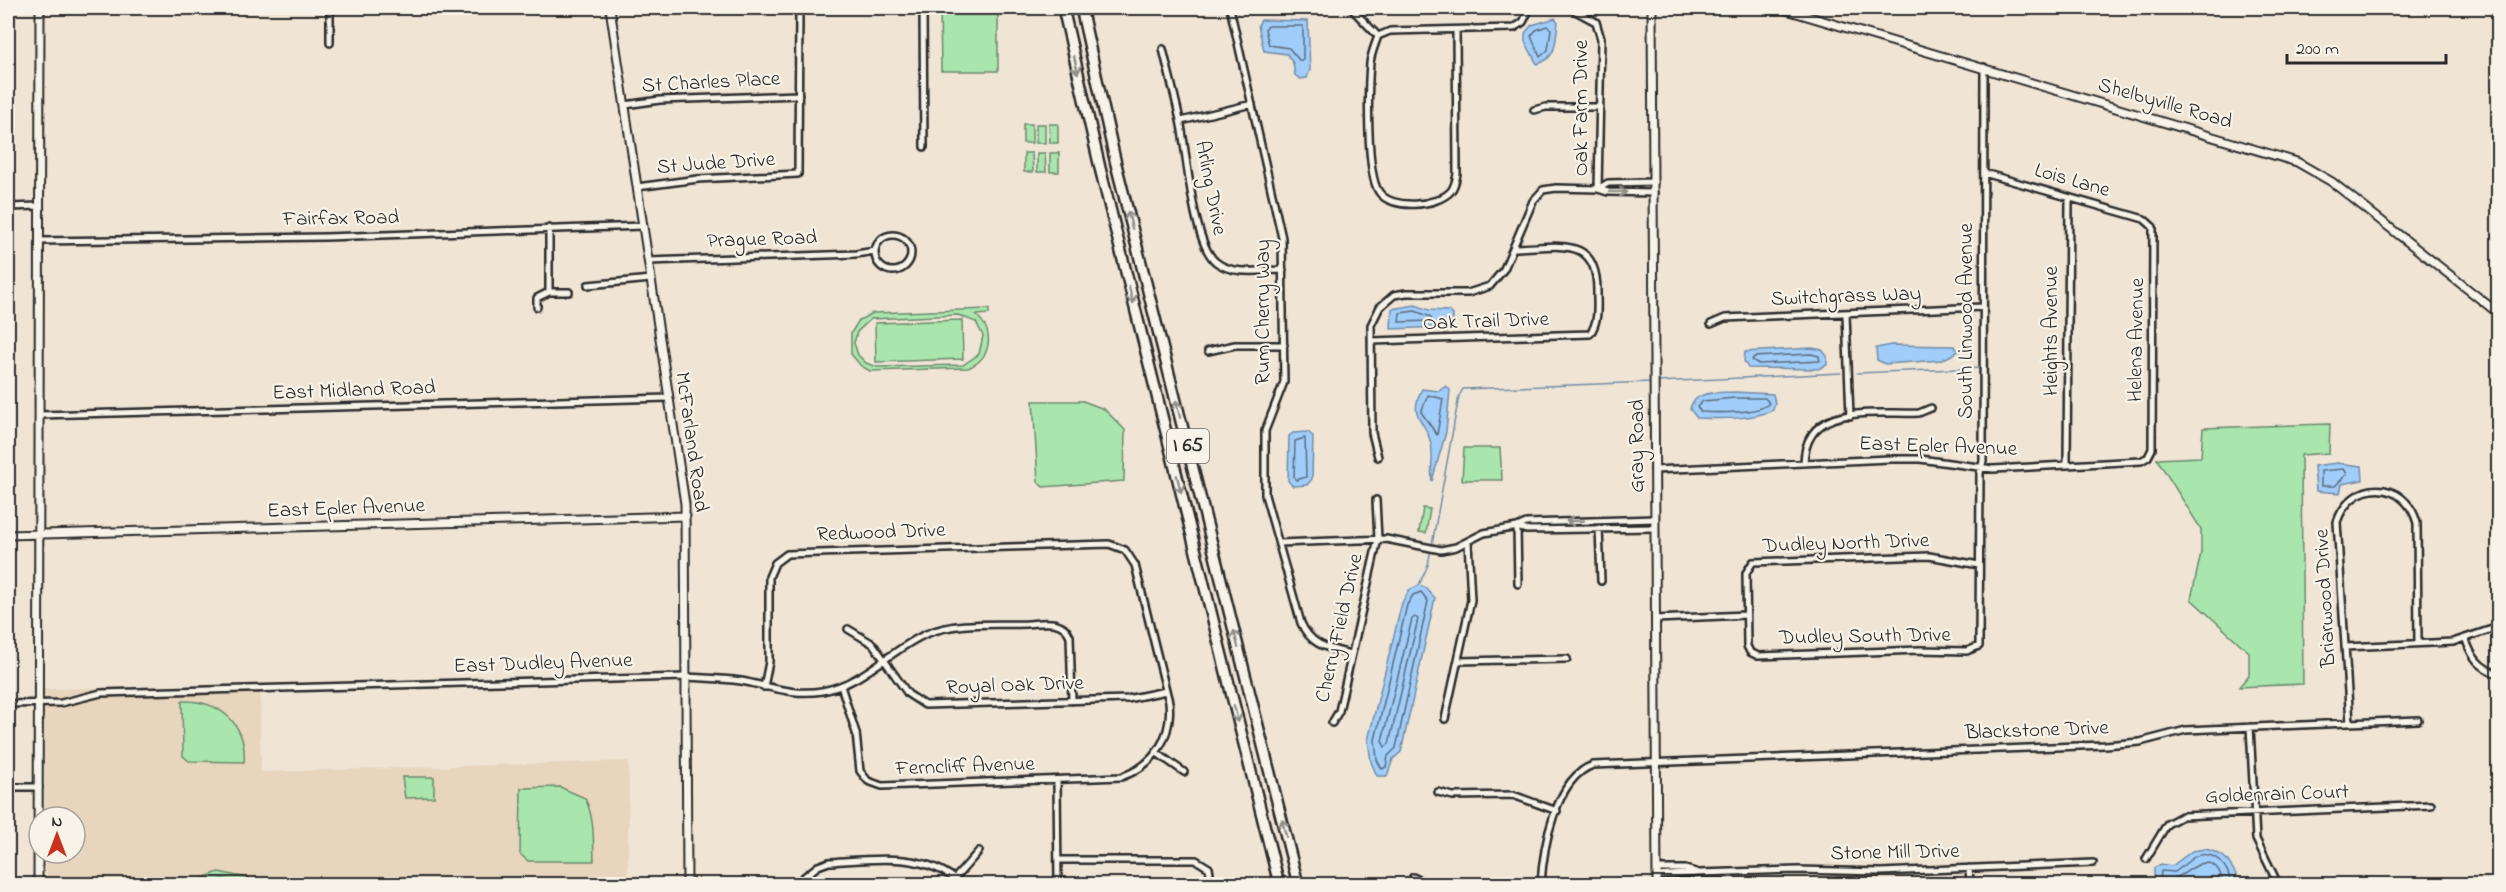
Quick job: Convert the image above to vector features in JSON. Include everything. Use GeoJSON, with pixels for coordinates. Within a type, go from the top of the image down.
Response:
{"type":"FeatureCollection","features":[{"type":"Feature","properties":{"kind":"highway","name":"I 65"},"geometry":{"type":"LineString","coordinates":[[1064,8],[1100,168],[1279,885]]}},
{"type":"Feature","properties":{"kind":"highway","name":"I 65"},"geometry":{"type":"LineString","coordinates":[[1081,8],[1119,175],[1298,885]]}},
{"type":"Feature","properties":{"kind":"street"},"geometry":{"type":"LineString","coordinates":[[38,885],[40,8]]}},
{"type":"Feature","properties":{"kind":"street"},"geometry":{"type":"LineString","coordinates":[[330,8],[330,43]]}},
{"type":"Feature","properties":{"kind":"street","name":"McFarland Road"},"geometry":{"type":"LineString","coordinates":[[610,8],[686,516],[687,885]]}},
{"type":"Feature","properties":{"kind":"street"},"geometry":{"type":"LineString","coordinates":[[799,8],[799,95]]}},
{"type":"Feature","properties":{"kind":"street"},"geometry":{"type":"LineString","coordinates":[[923,8],[924,147]]}},
{"type":"Feature","properties":{"kind":"street","name":"Rum Cherry Way"},"geometry":{"type":"LineString","coordinates":[[1230,8],[1282,232],[1283,384],[1264,438],[1265,495],[1301,623],[1308,636],[1318,645],[1351,654]]}},
{"type":"Feature","properties":{"kind":"street"},"geometry":{"type":"LineString","coordinates":[[1351,8],[1378,36]]}},
{"type":"Feature","properties":{"kind":"street"},"geometry":{"type":"LineString","coordinates":[[1378,36],[1390,31],[1514,28],[1523,22],[1530,8]]}},
{"type":"Feature","properties":{"kind":"street","name":"Oak Farm Drive"},"geometry":{"type":"LineString","coordinates":[[1570,8],[1590,17],[1597,25],[1601,39],[1598,189]]}},
{"type":"Feature","properties":{"kind":"street","name":"Gray Road"},"geometry":{"type":"LineString","coordinates":[[1652,8],[1657,885]]}},
{"type":"Feature","properties":{"kind":"street","name":"Shelbyville Road"},"geometry":{"type":"LineString","coordinates":[[1780,8],[2268,151],[2302,164],[2332,182],[2499,313]]}},
{"type":"Feature","properties":{"kind":"street"},"geometry":{"type":"LineString","coordinates":[[1378,36],[1370,63],[1370,170],[1378,192],[1385,198],[1392,202],[1416,202],[1442,198],[1454,187],[1457,174],[1456,30]]}},
{"type":"Feature","properties":{"kind":"street","name":"Arling Drive"},"geometry":{"type":"LineString","coordinates":[[1163,49],[1180,121],[1188,178],[1208,253],[1217,263],[1232,269],[1283,270]]}},
{"type":"Feature","properties":{"kind":"street","name":"South Linwood Avenue"},"geometry":{"type":"LineString","coordinates":[[1979,646],[1984,67]]}},
{"type":"Feature","properties":{"kind":"street","name":"St Charles Place"},"geometry":{"type":"LineString","coordinates":[[625,105],[660,100],[799,95]]}},
{"type":"Feature","properties":{"kind":"street","name":"St Jude Drive"},"geometry":{"type":"LineString","coordinates":[[637,187],[692,180],[798,174],[799,95]]}},
{"type":"Feature","properties":{"kind":"street"},"geometry":{"type":"LineString","coordinates":[[1180,121],[1252,104]]}},
{"type":"Feature","properties":{"kind":"street"},"geometry":{"type":"LineString","coordinates":[[1534,110],[1546,107],[1600,107]]}},
{"type":"Feature","properties":{"kind":"street","name":"Lois Lane"},"geometry":{"type":"LineString","coordinates":[[1984,173],[2144,219],[2151,224]]}},
{"type":"Feature","properties":{"kind":"street"},"geometry":{"type":"LineString","coordinates":[[1598,189],[1608,183],[1654,182]]}},
{"type":"Feature","properties":{"kind":"street"},"geometry":{"type":"LineString","coordinates":[[1378,457],[1372,433],[1371,325],[1380,307],[1387,300],[1406,293],[1468,292],[1490,286],[1504,269],[1533,201],[1543,190],[1598,189],[1608,192],[1654,193]]}},
{"type":"Feature","properties":{"kind":"street","name":"Heights Avenue"},"geometry":{"type":"LineString","coordinates":[[2067,464],[2069,198]]}},
{"type":"Feature","properties":{"kind":"street"},"geometry":{"type":"LineString","coordinates":[[8,207],[39,206]]}},
{"type":"Feature","properties":{"kind":"street","name":"Helena Avenue"},"geometry":{"type":"LineString","coordinates":[[2148,457],[2152,438],[2154,232],[2151,224]]}},
{"type":"Feature","properties":{"kind":"street","name":"Fairfax Road"},"geometry":{"type":"LineString","coordinates":[[39,241],[326,237],[643,226]]}},
{"type":"Feature","properties":{"kind":"street"},"geometry":{"type":"LineString","coordinates":[[549,228],[549,292]]}},
{"type":"Feature","properties":{"kind":"street","name":"Prague Road"},"geometry":{"type":"LineString","coordinates":[[648,261],[856,254],[875,251],[884,238],[894,235],[908,243],[912,253],[908,264],[894,271],[879,265],[875,251]]}},
{"type":"Feature","properties":{"kind":"street","name":"Oak Trail Drive"},"geometry":{"type":"LineString","coordinates":[[1372,341],[1590,334],[1597,324],[1598,277],[1589,256],[1579,249],[1513,248]]}},
{"type":"Feature","properties":{"kind":"street"},"geometry":{"type":"LineString","coordinates":[[588,285],[651,279]]}},
{"type":"Feature","properties":{"kind":"street"},"geometry":{"type":"LineString","coordinates":[[537,307],[537,298],[549,292],[569,291]]}},
{"type":"Feature","properties":{"kind":"street","name":"Switchgrass Way"},"geometry":{"type":"LineString","coordinates":[[1711,324],[1725,318],[1983,308]]}},
{"type":"Feature","properties":{"kind":"street"},"geometry":{"type":"LineString","coordinates":[[1846,315],[1850,416]]}},
{"type":"Feature","properties":{"kind":"street"},"geometry":{"type":"LineString","coordinates":[[1208,351],[1235,345],[1284,345]]}},
{"type":"Feature","properties":{"kind":"street","name":"East Midland Road"},"geometry":{"type":"LineString","coordinates":[[39,415],[669,398]]}},
{"type":"Feature","properties":{"kind":"street"},"geometry":{"type":"LineString","coordinates":[[1804,463],[1804,450],[1816,426],[1827,419],[1919,413],[1931,408]]}},
{"type":"Feature","properties":{"kind":"street","name":"East Epler Avenue"},"geometry":{"type":"LineString","coordinates":[[1654,470],[1900,459],[1994,469],[2141,461],[2148,457]]}},
{"type":"Feature","properties":{"kind":"street","name":"Briarwood Drive"},"geometry":{"type":"LineString","coordinates":[[2350,723],[2337,522],[2342,506],[2356,495],[2374,490],[2395,493],[2407,499],[2417,523],[2418,644]]}},
{"type":"Feature","properties":{"kind":"street","name":"Cherry Field Drive"},"geometry":{"type":"LineString","coordinates":[[1332,723],[1339,711],[1378,539],[1376,500]]}},
{"type":"Feature","properties":{"kind":"street","name":"East Epler Avenue"},"geometry":{"type":"LineString","coordinates":[[8,535],[686,516]]}},
{"type":"Feature","properties":{"kind":"street"},"geometry":{"type":"LineString","coordinates":[[1279,543],[1378,539],[1403,541],[1435,549],[1456,547],[1484,533],[1526,523],[1655,519]]}},
{"type":"Feature","properties":{"kind":"street"},"geometry":{"type":"LineString","coordinates":[[1599,520],[1601,581]]}},
{"type":"Feature","properties":{"kind":"street"},"geometry":{"type":"LineString","coordinates":[[1517,526],[1526,530],[1655,528]]}},
{"type":"Feature","properties":{"kind":"street"},"geometry":{"type":"LineString","coordinates":[[1517,526],[1518,584]]}},
{"type":"Feature","properties":{"kind":"street"},"geometry":{"type":"LineString","coordinates":[[1445,719],[1471,600],[1468,541]]}},
{"type":"Feature","properties":{"kind":"street","name":"Redwood Drive"},"geometry":{"type":"LineString","coordinates":[[764,687],[769,662],[768,579],[775,563],[787,554],[1036,545],[1116,546],[1129,554],[1135,565],[1166,691]]}},
{"type":"Feature","properties":{"kind":"street","name":"Dudley North Drive"},"geometry":{"type":"LineString","coordinates":[[1746,615],[1746,573],[1749,565],[1758,561],[1914,556],[1979,565]]}},
{"type":"Feature","properties":{"kind":"street"},"geometry":{"type":"LineString","coordinates":[[1655,619],[1746,615]]}},
{"type":"Feature","properties":{"kind":"street","name":"Dudley South Drive"},"geometry":{"type":"LineString","coordinates":[[1746,615],[1747,646],[1750,652],[1758,656],[1920,650],[1967,651],[1979,646]]}},
{"type":"Feature","properties":{"kind":"street","name":"East Dudley Avenue"},"geometry":{"type":"LineString","coordinates":[[8,704],[61,703],[101,693],[686,677],[735,680],[802,693],[841,686],[861,676],[917,639],[949,627],[1052,623],[1062,626],[1071,640],[1072,701]]}},
{"type":"Feature","properties":{"kind":"street"},"geometry":{"type":"LineString","coordinates":[[2345,647],[2466,640],[2499,627]]}},
{"type":"Feature","properties":{"kind":"street","name":"Royal Oak Drive"},"geometry":{"type":"LineString","coordinates":[[848,629],[869,640],[908,694],[925,705],[1127,699],[1166,691]]}},
{"type":"Feature","properties":{"kind":"street"},"geometry":{"type":"LineString","coordinates":[[2466,640],[2471,655],[2478,664],[2499,674]]}},
{"type":"Feature","properties":{"kind":"street"},"geometry":{"type":"LineString","coordinates":[[1458,661],[1567,659]]}},
{"type":"Feature","properties":{"kind":"street","name":"Ferncliff Avenue"},"geometry":{"type":"LineString","coordinates":[[841,686],[856,733],[859,768],[866,779],[874,784],[1057,781],[1121,777],[1139,769],[1157,753]]}},
{"type":"Feature","properties":{"kind":"street"},"geometry":{"type":"LineString","coordinates":[[1166,691],[1169,723],[1157,753],[1184,772]]}},
{"type":"Feature","properties":{"kind":"street","name":"Blackstone Drive"},"geometry":{"type":"LineString","coordinates":[[1541,885],[1545,843],[1557,811],[1570,782],[1586,767],[1657,762],[2105,746],[2140,742],[2186,730],[2418,720]]}},
{"type":"Feature","properties":{"kind":"street"},"geometry":{"type":"LineString","coordinates":[[2250,727],[2257,843],[2275,873],[2278,885]]}},
{"type":"Feature","properties":{"kind":"street"},"geometry":{"type":"LineString","coordinates":[[1057,781],[1058,885]]}},
{"type":"Feature","properties":{"kind":"street"},"geometry":{"type":"LineString","coordinates":[[8,787],[39,787]]}},
{"type":"Feature","properties":{"kind":"street"},"geometry":{"type":"LineString","coordinates":[[1438,792],[1453,796],[1513,795],[1557,811]]}},
{"type":"Feature","properties":{"kind":"street","name":"Goldenrain Court"},"geometry":{"type":"LineString","coordinates":[[2146,859],[2162,831],[2173,820],[2187,815],[2431,805]]}},
{"type":"Feature","properties":{"kind":"street"},"geometry":{"type":"LineString","coordinates":[[950,885],[979,851]]}},
{"type":"Feature","properties":{"kind":"street"},"geometry":{"type":"LineString","coordinates":[[795,885],[819,866],[831,862],[914,860],[936,866],[961,885]]}},
{"type":"Feature","properties":{"kind":"street"},"geometry":{"type":"LineString","coordinates":[[1058,860],[1199,861],[1209,868],[1212,885]]}},
{"type":"Feature","properties":{"kind":"street","name":"Stone Mill Drive"},"geometry":{"type":"LineString","coordinates":[[1657,872],[1685,869],[1699,873],[1798,870],[1870,873],[2093,863]]}},
{"type":"Feature","properties":{"kind":"street"},"geometry":{"type":"LineString","coordinates":[[1970,868],[1970,885]]}},
{"type":"Feature","properties":{"kind":"street"},"geometry":{"type":"LineString","coordinates":[[1413,877],[1428,885]]}},
{"type":"Feature","properties":{"kind":"shaded area"},"geometry":{"type":"Polygon","coordinates":[[[260,684],[261,772],[629,761],[628,884],[46,884],[46,865],[87,865],[87,805],[45,805],[44,689],[260,684]]]}},
{"type":"Feature","properties":{"kind":"green space"},"geometry":{"type":"Polygon","coordinates":[[[940,8],[998,8],[998,71],[941,71],[940,8]]]}},
{"type":"Feature","properties":{"kind":"green space"},"geometry":{"type":"Polygon","coordinates":[[[1023,124],[1032,124],[1032,143],[1023,143],[1023,124]]]}},
{"type":"Feature","properties":{"kind":"green space"},"geometry":{"type":"Polygon","coordinates":[[[1036,124],[1045,124],[1045,143],[1036,143],[1036,124]]]}},
{"type":"Feature","properties":{"kind":"green space"},"geometry":{"type":"Polygon","coordinates":[[[1049,124],[1058,124],[1058,143],[1050,143],[1049,124]]]}},
{"type":"Feature","properties":{"kind":"green space"},"geometry":{"type":"Polygon","coordinates":[[[1024,153],[1032,153],[1033,172],[1024,172],[1024,153]]]}},
{"type":"Feature","properties":{"kind":"green space"},"geometry":{"type":"Polygon","coordinates":[[[1037,153],[1045,153],[1046,172],[1037,172],[1037,153]]]}},
{"type":"Feature","properties":{"kind":"green space"},"geometry":{"type":"Polygon","coordinates":[[[1050,153],[1059,153],[1059,172],[1050,172],[1050,153]]]}},
{"type":"Feature","properties":{"kind":"green space"},"geometry":{"type":"Polygon","coordinates":[[[989,309],[989,314],[976,315],[982,321],[988,336],[986,351],[976,364],[968,368],[870,371],[861,366],[851,354],[851,333],[859,320],[873,313],[989,309]],[[958,315],[871,319],[857,332],[854,343],[858,355],[866,363],[877,367],[963,365],[979,354],[983,336],[976,322],[958,315]]]}},
{"type":"Feature","properties":{"kind":"green space"},"geometry":{"type":"Polygon","coordinates":[[[962,320],[963,359],[876,362],[875,323],[962,320]]]}},
{"type":"Feature","properties":{"kind":"green space"},"geometry":{"type":"Polygon","coordinates":[[[1033,401],[1083,401],[1104,409],[1125,430],[1124,481],[1043,487],[1038,482],[1033,401]]]}},
{"type":"Feature","properties":{"kind":"green space"},"geometry":{"type":"Polygon","coordinates":[[[2330,424],[2329,453],[2301,455],[2303,684],[2239,687],[2249,675],[2249,652],[2191,599],[2201,553],[2201,529],[2157,459],[2201,457],[2203,428],[2330,424]]]}},
{"type":"Feature","properties":{"kind":"green space"},"geometry":{"type":"Polygon","coordinates":[[[1464,448],[1500,448],[1502,480],[1462,480],[1464,448]]]}},
{"type":"Feature","properties":{"kind":"green space"},"geometry":{"type":"Polygon","coordinates":[[[1423,508],[1430,509],[1426,533],[1419,532],[1423,508]]]}},
{"type":"Feature","properties":{"kind":"green space"},"geometry":{"type":"Polygon","coordinates":[[[182,701],[208,705],[228,716],[241,736],[244,762],[189,761],[183,756],[182,701]]]}},
{"type":"Feature","properties":{"kind":"green space"},"geometry":{"type":"Polygon","coordinates":[[[402,777],[434,777],[434,797],[405,798],[402,777]]]}},
{"type":"Feature","properties":{"kind":"green space"},"geometry":{"type":"Polygon","coordinates":[[[560,787],[585,798],[592,821],[594,861],[528,861],[520,854],[521,788],[560,787]]]}},
{"type":"Feature","properties":{"kind":"green space"},"geometry":{"type":"Polygon","coordinates":[[[219,872],[274,884],[247,884],[223,879],[196,884],[205,877],[219,872]]]}},
{"type":"Feature","properties":{"kind":"water"},"geometry":{"type":"Polygon","coordinates":[[[1555,18],[1558,22],[1554,48],[1549,58],[1537,64],[1525,41],[1525,33],[1532,25],[1555,18]]]}},
{"type":"Feature","properties":{"kind":"water"},"geometry":{"type":"Polygon","coordinates":[[[1261,20],[1308,21],[1310,70],[1307,78],[1300,79],[1295,75],[1293,63],[1287,54],[1264,51],[1258,25],[1261,20]]]}},
{"type":"Feature","properties":{"kind":"water"},"geometry":{"type":"Polygon","coordinates":[[[1415,305],[1429,310],[1449,311],[1453,315],[1453,322],[1442,327],[1391,329],[1392,309],[1415,305]]]}},
{"type":"Feature","properties":{"kind":"water"},"geometry":{"type":"Polygon","coordinates":[[[1891,345],[1954,346],[1959,351],[1942,360],[1885,364],[1877,360],[1876,348],[1891,345]]]}},
{"type":"Feature","properties":{"kind":"water"},"geometry":{"type":"Polygon","coordinates":[[[1812,348],[1822,350],[1827,356],[1827,365],[1818,369],[1748,368],[1744,361],[1745,352],[1812,348]]]}},
{"type":"Feature","properties":{"kind":"water"},"geometry":{"type":"Polygon","coordinates":[[[1446,386],[1450,390],[1446,432],[1432,481],[1431,444],[1416,407],[1422,389],[1439,391],[1446,386]]]}},
{"type":"Feature","properties":{"kind":"water"},"geometry":{"type":"Polygon","coordinates":[[[1734,392],[1773,394],[1775,403],[1773,410],[1746,417],[1716,419],[1697,418],[1690,409],[1696,398],[1701,396],[1734,392]]]}},
{"type":"Feature","properties":{"kind":"water"},"geometry":{"type":"Polygon","coordinates":[[[1308,432],[1313,436],[1312,479],[1307,485],[1293,486],[1288,481],[1289,436],[1293,433],[1308,432]]]}},
{"type":"Feature","properties":{"kind":"water"},"geometry":{"type":"Polygon","coordinates":[[[2337,463],[2362,466],[2363,480],[2342,484],[2340,493],[2316,491],[2314,466],[2337,463]]]}},
{"type":"Feature","properties":{"kind":"water"},"geometry":{"type":"Polygon","coordinates":[[[1419,585],[1426,588],[1435,598],[1401,752],[1393,759],[1387,776],[1377,776],[1371,762],[1368,740],[1402,603],[1409,590],[1419,585]]]}},
{"type":"Feature","properties":{"kind":"water"},"geometry":{"type":"Polygon","coordinates":[[[2205,849],[2221,855],[2228,861],[2237,876],[2235,884],[2154,884],[2154,868],[2161,864],[2172,866],[2192,851],[2205,849]]]}},
{"type":"Feature","properties":{"kind":"waterway"},"geometry":{"type":"LineString","coordinates":[[1857,373],[1982,368]]}},
{"type":"Feature","properties":{"kind":"waterway"},"geometry":{"type":"LineString","coordinates":[[1657,382],[1841,373]]}},
{"type":"Feature","properties":{"kind":"waterway"},"geometry":{"type":"LineString","coordinates":[[1432,545],[1459,396],[1463,389],[1652,382]]}},
{"type":"Feature","properties":{"kind":"waterway"},"geometry":{"type":"LineString","coordinates":[[1419,585],[1428,565],[1431,549]]}}]}
